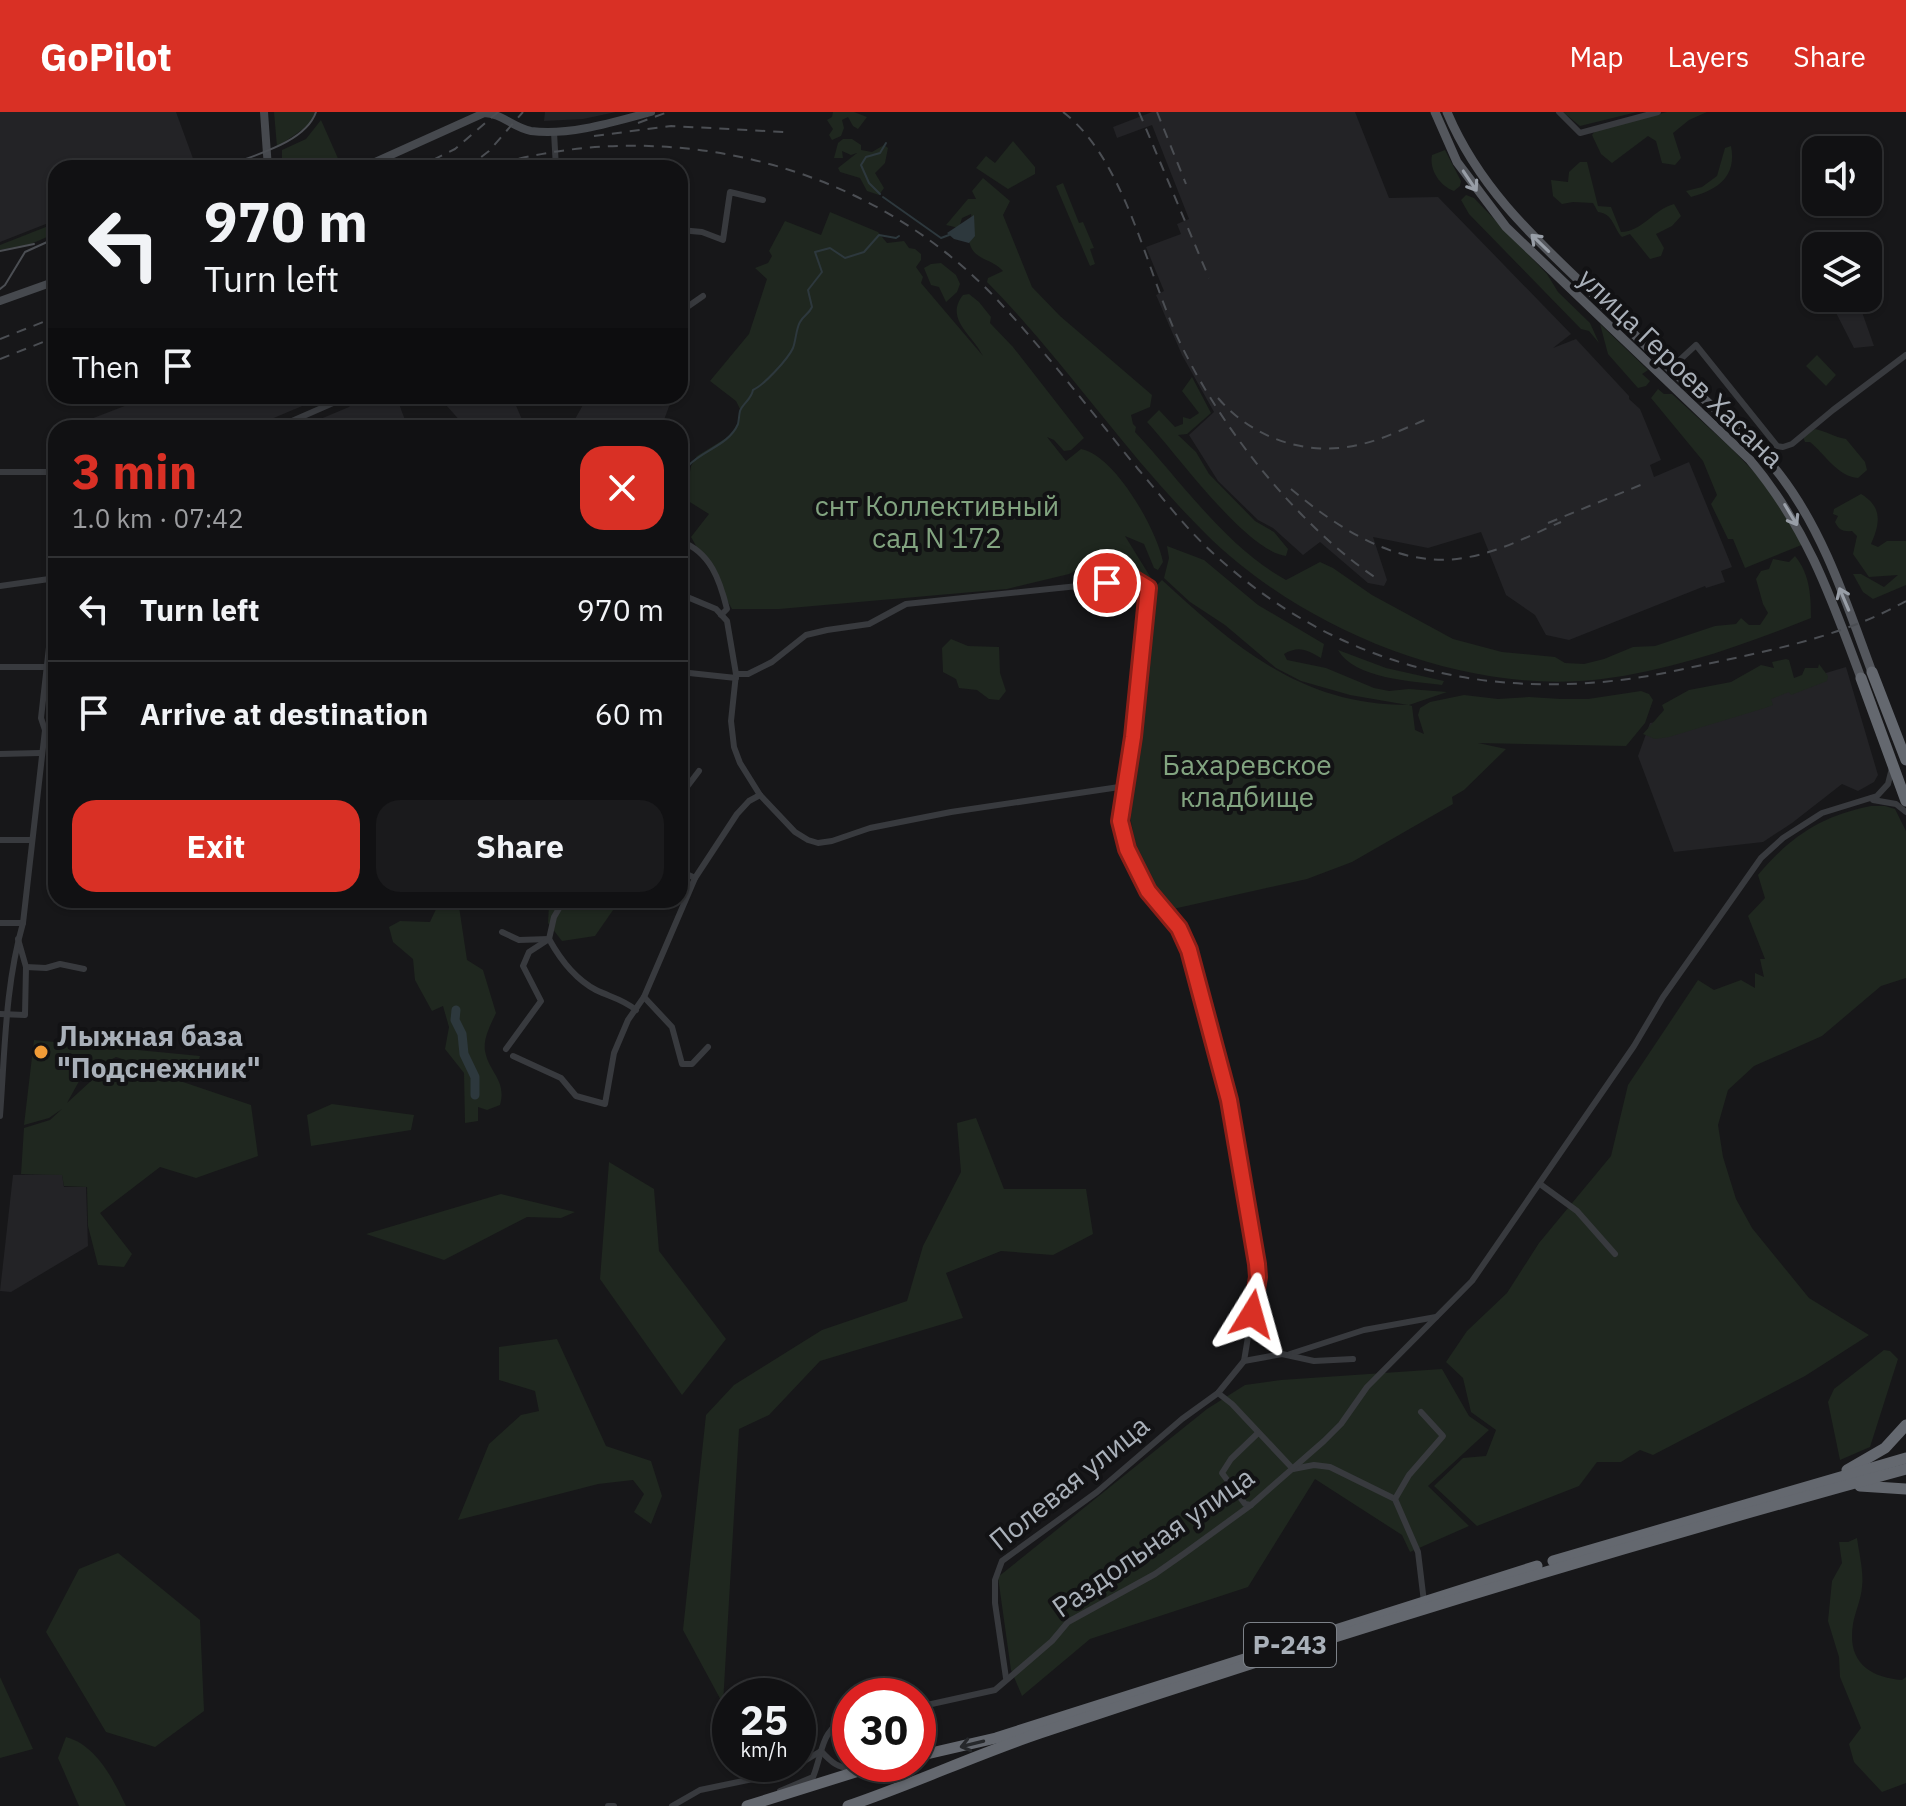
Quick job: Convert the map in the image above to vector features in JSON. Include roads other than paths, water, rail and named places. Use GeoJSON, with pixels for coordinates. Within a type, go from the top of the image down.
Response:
{"type":"FeatureCollection","features":[{"type":"Feature","properties":{"kind":"highway"},"geometry":{"type":"LineString","coordinates":[[1866,675],[1906,760]]}},
{"type":"Feature","properties":{"kind":"highway"},"geometry":{"type":"LineString","coordinates":[[1866,675],[1906,801]]}},
{"type":"Feature","properties":{"kind":"highway"},"geometry":{"type":"LineString","coordinates":[[1813,1485],[1848,1470],[1885,1448],[1906,1425]]}},
{"type":"Feature","properties":{"kind":"highway","name":"Р-243"},"geometry":{"type":"LineString","coordinates":[[936,1752],[996,1738],[1644,1533],[1906,1458]]}},
{"type":"Feature","properties":{"kind":"highway"},"geometry":{"type":"LineString","coordinates":[[848,1806],[907,1786],[1009,1744],[1558,1568],[1906,1469]]}},
{"type":"Feature","properties":{"kind":"highway"},"geometry":{"type":"LineString","coordinates":[[1835,1488],[1875,1486],[1906,1489]]}},
{"type":"Feature","properties":{"kind":"highway"},"geometry":{"type":"LineString","coordinates":[[747,1806],[832,1779]]}},
{"type":"Feature","properties":{"kind":"main road"},"geometry":{"type":"LineString","coordinates":[[264,112],[267,160]]}},
{"type":"Feature","properties":{"kind":"main road"},"geometry":{"type":"LineString","coordinates":[[380,160],[484,113],[496,115],[526,130],[554,132],[651,112]]}},
{"type":"Feature","properties":{"kind":"main road","name":"улица Героев Хасана"},"geometry":{"type":"LineString","coordinates":[[1435,112],[1457,162],[1491,211],[1575,296],[1750,460],[1786,506],[1866,675]]}},
{"type":"Feature","properties":{"kind":"main road","name":"улица Героев Хасана"},"geometry":{"type":"LineString","coordinates":[[1447,112],[1468,157],[1502,204],[1760,451],[1797,498],[1834,575],[1866,675]]}},
{"type":"Feature","properties":{"kind":"main road"},"geometry":{"type":"LineString","coordinates":[[0,301],[48,284]]}},
{"type":"Feature","properties":{"kind":"street"},"geometry":{"type":"LineString","coordinates":[[1559,112],[1580,133],[1658,112]]}},
{"type":"Feature","properties":{"kind":"street"},"geometry":{"type":"LineString","coordinates":[[554,132],[556,160]]}},
{"type":"Feature","properties":{"kind":"street"},"geometry":{"type":"LineString","coordinates":[[688,231],[723,240],[730,192],[763,200]]}},
{"type":"Feature","properties":{"kind":"street"},"geometry":{"type":"LineString","coordinates":[[688,306],[703,296]]}},
{"type":"Feature","properties":{"kind":"street"},"geometry":{"type":"LineString","coordinates":[[1662,377],[1696,345],[1777,446],[1783,447],[1792,444],[1906,355]]}},
{"type":"Feature","properties":{"kind":"street"},"geometry":{"type":"LineString","coordinates":[[294,420],[331,404]]}},
{"type":"Feature","properties":{"kind":"street"},"geometry":{"type":"LineString","coordinates":[[0,472],[48,472]]}},
{"type":"Feature","properties":{"kind":"street"},"geometry":{"type":"LineString","coordinates":[[688,544],[711,564],[721,583],[727,609],[721,615]]}},
{"type":"Feature","properties":{"kind":"street"},"geometry":{"type":"LineString","coordinates":[[0,586],[48,579]]}},
{"type":"Feature","properties":{"kind":"street"},"geometry":{"type":"LineString","coordinates":[[688,673],[748,674],[784,655],[806,635],[869,624],[906,604],[1135,580],[1148,588],[1120,821],[1127,849],[1153,900],[1179,928],[1189,950],[1229,1100],[1258,1277],[1244,1361],[1290,1354],[1364,1330],[1440,1316]]}},
{"type":"Feature","properties":{"kind":"street"},"geometry":{"type":"LineString","coordinates":[[688,597],[716,609],[727,621],[736,676],[731,721],[734,747],[740,763],[760,795],[795,832],[808,840],[818,843],[832,841],[870,828],[951,812],[1126,786]]}},
{"type":"Feature","properties":{"kind":"street"},"geometry":{"type":"LineString","coordinates":[[45,730],[41,718],[48,651]]}},
{"type":"Feature","properties":{"kind":"street"},"geometry":{"type":"LineString","coordinates":[[0,667],[46,667]]}},
{"type":"Feature","properties":{"kind":"street"},"geometry":{"type":"LineString","coordinates":[[734,691],[748,674]]}},
{"type":"Feature","properties":{"kind":"street"},"geometry":{"type":"LineString","coordinates":[[0,1116],[3,1014],[23,923],[40,753],[48,726]]}},
{"type":"Feature","properties":{"kind":"street"},"geometry":{"type":"LineString","coordinates":[[0,754],[40,753]]}},
{"type":"Feature","properties":{"kind":"street"},"geometry":{"type":"LineString","coordinates":[[1869,800],[1888,784],[1892,762]]}},
{"type":"Feature","properties":{"kind":"street"},"geometry":{"type":"LineString","coordinates":[[688,785],[699,771]]}},
{"type":"Feature","properties":{"kind":"street"},"geometry":{"type":"LineString","coordinates":[[688,894],[695,878],[737,814],[760,795]]}},
{"type":"Feature","properties":{"kind":"street"},"geometry":{"type":"LineString","coordinates":[[1869,800],[1896,804],[1906,812]]}},
{"type":"Feature","properties":{"kind":"street","name":"Раздольная улица"},"geometry":{"type":"LineString","coordinates":[[936,1703],[995,1690],[1052,1641],[1068,1622],[1155,1574],[1251,1505],[1341,1424],[1367,1387],[1472,1281],[1761,858],[1783,838],[1822,813],[1869,800]]}},
{"type":"Feature","properties":{"kind":"street"},"geometry":{"type":"LineString","coordinates":[[0,840],[31,840]]}},
{"type":"Feature","properties":{"kind":"street"},"geometry":{"type":"LineString","coordinates":[[688,875],[695,878]]}},
{"type":"Feature","properties":{"kind":"street"},"geometry":{"type":"LineString","coordinates":[[559,908],[549,939],[559,958],[596,990],[622,999],[636,1010]]}},
{"type":"Feature","properties":{"kind":"street"},"geometry":{"type":"LineString","coordinates":[[513,1056],[561,1078],[576,1096],[605,1104],[614,1053],[628,1020],[644,997],[682,908]]}},
{"type":"Feature","properties":{"kind":"street"},"geometry":{"type":"LineString","coordinates":[[0,923],[23,923]]}},
{"type":"Feature","properties":{"kind":"street"},"geometry":{"type":"LineString","coordinates":[[502,932],[519,940],[549,939]]}},
{"type":"Feature","properties":{"kind":"street"},"geometry":{"type":"LineString","coordinates":[[3,1014],[25,1015],[26,967],[18,939]]}},
{"type":"Feature","properties":{"kind":"street"},"geometry":{"type":"LineString","coordinates":[[506,1049],[541,1001],[523,966],[529,952],[549,939]]}},
{"type":"Feature","properties":{"kind":"street"},"geometry":{"type":"LineString","coordinates":[[26,967],[46,968],[60,964],[84,969]]}},
{"type":"Feature","properties":{"kind":"street"},"geometry":{"type":"LineString","coordinates":[[644,997],[672,1027],[682,1064],[692,1064],[708,1047]]}},
{"type":"Feature","properties":{"kind":"street"},"geometry":{"type":"LineString","coordinates":[[1540,1184],[1577,1211],[1615,1254]]}},
{"type":"Feature","properties":{"kind":"street"},"geometry":{"type":"LineString","coordinates":[[1290,1354],[1314,1361],[1353,1359]]}},
{"type":"Feature","properties":{"kind":"street","name":"Полевая улица"},"geometry":{"type":"LineString","coordinates":[[1010,1676],[995,1603],[995,1580],[1002,1561],[1097,1492],[1182,1419],[1218,1393],[1244,1361]]}},
{"type":"Feature","properties":{"kind":"street"},"geometry":{"type":"LineString","coordinates":[[1218,1393],[1293,1469],[1314,1465],[1330,1467],[1395,1499],[1418,1552],[1424,1602]]}},
{"type":"Feature","properties":{"kind":"street"},"geometry":{"type":"LineString","coordinates":[[1395,1499],[1409,1475],[1443,1436],[1421,1412]]}},
{"type":"Feature","properties":{"kind":"street"},"geometry":{"type":"LineString","coordinates":[[1251,1505],[1245,1504],[1222,1473],[1231,1459],[1258,1433]]}},
{"type":"Feature","properties":{"kind":"street"},"geometry":{"type":"LineString","coordinates":[[771,1798],[781,1790],[813,1777],[824,1738],[832,1727]]}},
{"type":"Feature","properties":{"kind":"street"},"geometry":{"type":"LineString","coordinates":[[821,1751],[832,1762]]}},
{"type":"Feature","properties":{"kind":"street"},"geometry":{"type":"LineString","coordinates":[[672,1806],[700,1790],[767,1776],[796,1766],[821,1751]]}},
{"type":"Feature","properties":{"kind":"waterway"},"geometry":{"type":"LineString","coordinates":[[880,194],[869,183],[861,165],[866,157],[880,153],[886,143]]}},
{"type":"Feature","properties":{"kind":"waterway"},"geometry":{"type":"LineString","coordinates":[[883,197],[941,238],[949,235]]}},
{"type":"Feature","properties":{"kind":"waterway"},"geometry":{"type":"LineString","coordinates":[[688,490],[689,465],[729,437],[753,390],[775,371],[793,348],[801,320],[812,307],[808,290],[822,272],[815,252],[830,248],[845,258],[864,252],[879,235],[899,236]]}},
{"type":"Feature","properties":{"kind":"waterway"},"geometry":{"type":"LineString","coordinates":[[456,1010],[455,1020],[462,1034],[464,1054],[475,1077],[475,1095]]}},
{"type":"Feature","properties":{"kind":"tram line"},"geometry":{"type":"LineString","coordinates":[[242,160],[289,141],[301,133],[316,112]]}},
{"type":"Feature","properties":{"kind":"tram line"},"geometry":{"type":"LineString","coordinates":[[0,289],[25,252],[48,242]]}},
{"type":"Feature","properties":{"kind":"tram line"},"geometry":{"type":"LineString","coordinates":[[0,251],[34,244]]}},
{"type":"Feature","properties":{"kind":"railway"},"geometry":{"type":"LineString","coordinates":[[433,160],[455,149],[498,112]]}},
{"type":"Feature","properties":{"kind":"railway"},"geometry":{"type":"LineString","coordinates":[[477,160],[523,112]]}},
{"type":"Feature","properties":{"kind":"railway"},"geometry":{"type":"LineString","coordinates":[[638,123],[668,112]]}},
{"type":"Feature","properties":{"kind":"railway"},"geometry":{"type":"LineString","coordinates":[[1063,112],[1083,131],[1116,182],[1173,327],[1190,362],[1233,433],[1317,530],[1379,580]]}},
{"type":"Feature","properties":{"kind":"railway"},"geometry":{"type":"LineString","coordinates":[[1139,112],[1209,278]]}},
{"type":"Feature","properties":{"kind":"railway"},"geometry":{"type":"LineString","coordinates":[[1157,112],[1186,184]]}},
{"type":"Feature","properties":{"kind":"railway"},"geometry":{"type":"LineString","coordinates":[[594,136],[671,126],[785,132]]}},
{"type":"Feature","properties":{"kind":"railway"},"geometry":{"type":"LineString","coordinates":[[518,160],[553,152],[624,146],[694,149],[763,162],[829,184],[892,216],[950,256],[1002,305],[1175,513],[1214,554],[1265,595],[1318,628],[1374,653],[1432,671],[1492,681],[1553,684],[1616,681],[1796,644],[1852,626],[1906,601]]}},
{"type":"Feature","properties":{"kind":"railway"},"geometry":{"type":"LineString","coordinates":[[0,339],[48,320]]}},
{"type":"Feature","properties":{"kind":"railway"},"geometry":{"type":"LineString","coordinates":[[0,359],[48,340]]}},
{"type":"Feature","properties":{"kind":"railway"},"geometry":{"type":"LineString","coordinates":[[1218,398],[1232,412],[1265,434],[1302,446],[1342,448],[1362,444],[1425,420]]}},
{"type":"Feature","properties":{"kind":"railway"},"geometry":{"type":"LineString","coordinates":[[1548,523],[1643,484]]}},
{"type":"Feature","properties":{"kind":"railway"},"geometry":{"type":"LineString","coordinates":[[1291,489],[1351,532],[1374,544],[1420,558],[1444,560],[1481,554],[1561,522]]}},
{"type":"Feature","properties":{"kind":"place","name":"Лыжная база \"Подснежник\""},"geometry":{"type":"Point","coordinates":[41,1052]}},
{"type":"Feature","properties":{"kind":"park label","name":"снт Коллективный сад N 172"},"geometry":{"type":"Point","coordinates":[937,522]}},
{"type":"Feature","properties":{"kind":"park label","name":"Бахаревское кладбище"},"geometry":{"type":"Point","coordinates":[1247,781]}}]}
